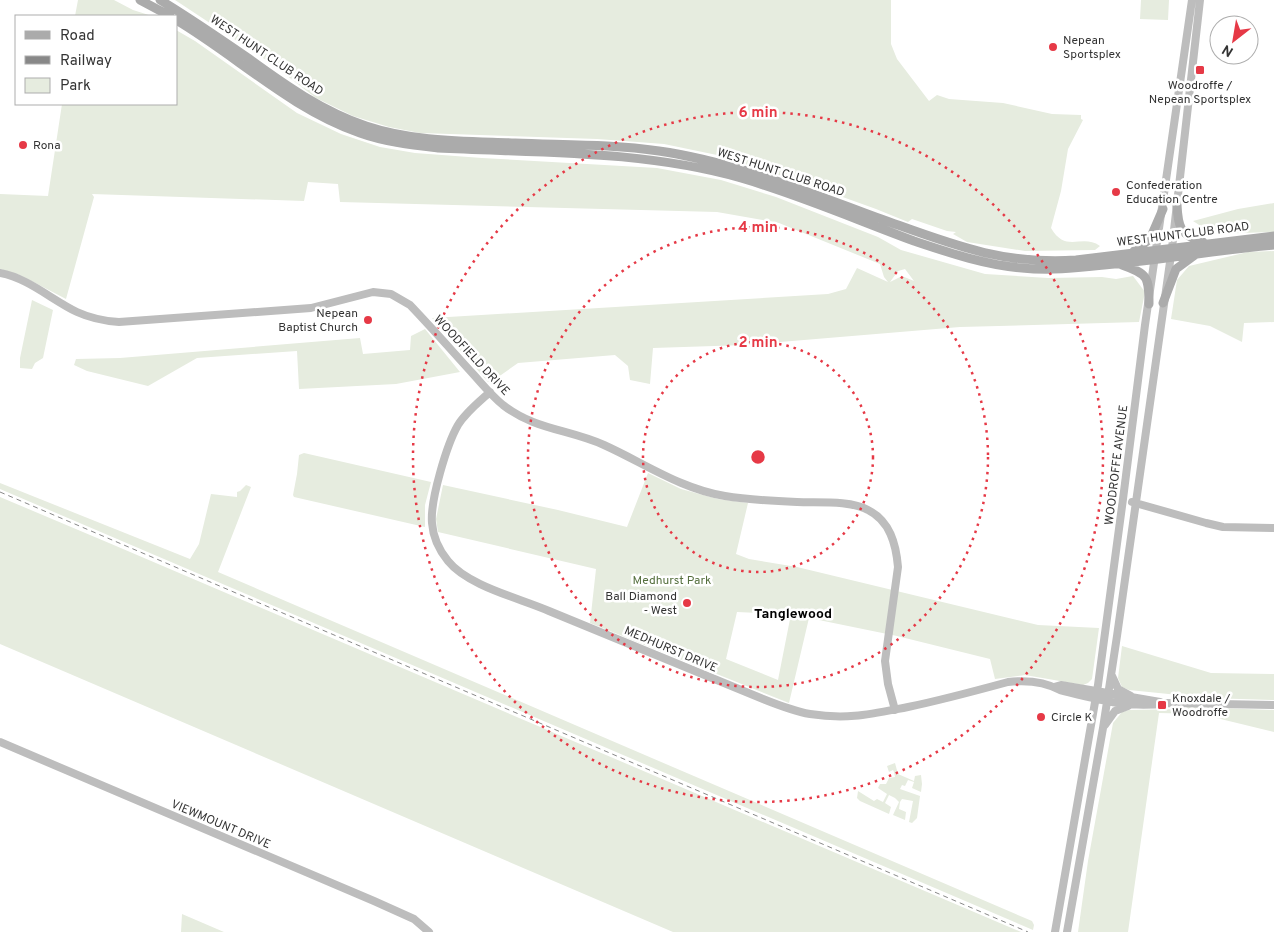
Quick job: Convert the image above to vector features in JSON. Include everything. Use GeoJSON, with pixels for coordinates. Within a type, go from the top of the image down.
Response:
{"type":"FeatureCollection","features":[{"type":"Feature","properties":{"kind":"main road"},"geometry":{"type":"LineString","coordinates":[[140,0],[168,15]]}},
{"type":"Feature","properties":{"kind":"main road","name":"WEST HUNT CLUB ROAD"},"geometry":{"type":"LineString","coordinates":[[160,0],[311,101],[338,115],[366,126],[390,132],[443,140],[658,151],[689,156],[747,171],[972,251],[1016,259],[1067,260],[1274,236]]}},
{"type":"Feature","properties":{"kind":"main road","name":"WEST HUNT CLUB ROAD"},"geometry":{"type":"LineString","coordinates":[[178,21],[307,109],[334,122],[381,139],[438,148],[659,160],[708,169],[742,178],[940,250],[997,265],[1049,270],[1120,264],[1274,245]]}},
{"type":"Feature","properties":{"kind":"main road"},"geometry":{"type":"LineString","coordinates":[[1177,205],[1178,221],[1182,230],[1192,238],[1208,244]]}},
{"type":"Feature","properties":{"kind":"main road"},"geometry":{"type":"LineString","coordinates":[[1131,252],[1150,239],[1163,209]]}},
{"type":"Feature","properties":{"kind":"main road"},"geometry":{"type":"LineString","coordinates":[[1164,303],[1176,269],[1196,254]]}},
{"type":"Feature","properties":{"kind":"main road"},"geometry":{"type":"LineString","coordinates":[[1120,264],[1139,271],[1146,278],[1149,284],[1149,304]]}},
{"type":"Feature","properties":{"kind":"street","name":"WOODROFFE AVENUE"},"geometry":{"type":"LineString","coordinates":[[1055,932],[1096,694],[1192,0]]}},
{"type":"Feature","properties":{"kind":"street","name":"WOODROFFE AVENUE"},"geometry":{"type":"LineString","coordinates":[[1067,932],[1108,698],[1172,248],[1200,0]]}},
{"type":"Feature","properties":{"kind":"street"},"geometry":{"type":"LineString","coordinates":[[1177,106],[1187,107]]}},
{"type":"Feature","properties":{"kind":"street","name":"WOODFIELD DRIVE"},"geometry":{"type":"LineString","coordinates":[[0,273],[22,281],[77,312],[93,318],[119,322],[311,308],[373,292],[391,294],[410,305],[501,404],[531,422],[603,445],[672,480],[702,491],[727,497],[860,507],[880,517],[891,533],[897,555],[898,567],[885,661],[894,710]]}},
{"type":"Feature","properties":{"kind":"street","name":"MEDHURST DRIVE"},"geometry":{"type":"LineString","coordinates":[[490,392],[465,416],[454,433],[445,454],[432,511],[436,543],[448,562],[465,576],[790,710],[836,717],[869,716],[1008,682],[1031,682],[1054,687],[1061,685],[1108,698]]}},
{"type":"Feature","properties":{"kind":"street"},"geometry":{"type":"LineString","coordinates":[[1131,440],[1143,442]]}},
{"type":"Feature","properties":{"kind":"street"},"geometry":{"type":"LineString","coordinates":[[1124,499],[1206,524],[1223,527],[1274,528]]}},
{"type":"Feature","properties":{"kind":"street"},"geometry":{"type":"LineString","coordinates":[[1111,674],[1118,689],[1135,698]]}},
{"type":"Feature","properties":{"kind":"street"},"geometry":{"type":"LineString","coordinates":[[1108,698],[1135,698],[1166,703],[1274,705]]}},
{"type":"Feature","properties":{"kind":"street"},"geometry":{"type":"LineString","coordinates":[[1108,698],[1130,705],[1166,703]]}},
{"type":"Feature","properties":{"kind":"street"},"geometry":{"type":"LineString","coordinates":[[1103,728],[1115,711],[1130,705]]}},
{"type":"Feature","properties":{"kind":"street","name":"VIEWMOUNT DRIVE"},"geometry":{"type":"LineString","coordinates":[[0,742],[414,919],[429,932]]}},
{"type":"Feature","properties":{"kind":"street"},"geometry":{"type":"LineString","coordinates":[[1058,914],[1070,917]]}},
{"type":"Feature","properties":{"kind":"green space"},"geometry":{"type":"Polygon","coordinates":[[[78,0],[114,0],[133,10],[149,15],[75,15],[78,0]]]}},
{"type":"Feature","properties":{"kind":"green space"},"geometry":{"type":"Polygon","coordinates":[[[175,0],[891,0],[891,44],[897,59],[929,101],[937,95],[949,99],[1003,103],[1052,114],[1081,115],[1083,120],[1068,149],[1061,191],[1051,228],[1062,240],[1068,242],[1087,241],[1100,246],[1095,250],[1025,251],[967,242],[953,234],[956,232],[947,231],[912,219],[908,222],[801,182],[717,155],[664,144],[597,139],[420,133],[389,127],[353,116],[316,98],[269,62],[175,0]]]}},
{"type":"Feature","properties":{"kind":"green space"},"geometry":{"type":"Polygon","coordinates":[[[1141,0],[1169,0],[1168,20],[1140,19],[1141,0]]]}},
{"type":"Feature","properties":{"kind":"green space"},"geometry":{"type":"Polygon","coordinates":[[[178,31],[195,41],[297,113],[341,134],[380,147],[415,153],[657,168],[721,180],[776,197],[878,237],[901,250],[985,274],[1048,278],[1102,277],[1116,279],[1133,276],[1145,292],[1139,322],[960,327],[745,345],[653,348],[650,384],[630,380],[628,366],[615,355],[518,363],[491,382],[488,382],[432,318],[828,294],[846,289],[857,268],[888,282],[884,277],[880,264],[779,223],[717,212],[340,202],[338,184],[308,182],[304,201],[92,194],[94,197],[66,299],[20,275],[0,269],[0,194],[48,196],[62,105],[178,105],[178,31]],[[905,269],[898,271],[890,282],[902,276],[914,281],[905,269]]]}},
{"type":"Feature","properties":{"kind":"green space"},"geometry":{"type":"Polygon","coordinates":[[[1274,203],[1274,232],[1213,234],[1193,221],[1238,209],[1274,203]]]}},
{"type":"Feature","properties":{"kind":"green space"},"geometry":{"type":"Polygon","coordinates":[[[1274,251],[1274,322],[1244,323],[1242,342],[1210,326],[1171,319],[1177,280],[1189,266],[1248,252],[1274,251]]]}},
{"type":"Feature","properties":{"kind":"green space"},"geometry":{"type":"Polygon","coordinates":[[[32,300],[53,310],[43,358],[35,363],[32,369],[20,368],[20,358],[32,300]]]}},
{"type":"Feature","properties":{"kind":"green space"},"geometry":{"type":"Polygon","coordinates":[[[425,329],[460,372],[396,384],[299,389],[297,351],[197,358],[148,386],[87,371],[74,365],[76,359],[120,358],[360,338],[363,354],[410,350],[411,336],[425,329]]]}},
{"type":"Feature","properties":{"kind":"green space"},"geometry":{"type":"Polygon","coordinates":[[[304,453],[431,482],[425,505],[425,527],[294,497],[299,455],[304,453]]]}},
{"type":"Feature","properties":{"kind":"green space","name":"Medhurst Park"},"geometry":{"type":"Polygon","coordinates":[[[648,473],[681,489],[718,499],[748,503],[736,554],[749,559],[797,567],[1038,625],[1099,628],[1092,679],[1083,685],[1025,675],[995,679],[990,659],[897,636],[809,618],[789,703],[590,623],[596,569],[438,532],[436,519],[443,485],[627,527],[648,473]],[[784,610],[783,614],[737,612],[726,659],[778,680],[791,614],[784,610]]]}},
{"type":"Feature","properties":{"kind":"green space"},"geometry":{"type":"Polygon","coordinates":[[[0,483],[190,559],[199,544],[211,494],[237,497],[237,492],[246,485],[251,487],[218,572],[1032,921],[1034,925],[1033,930],[0,489],[0,483]]]}},
{"type":"Feature","properties":{"kind":"green space"},"geometry":{"type":"Polygon","coordinates":[[[0,497],[1021,932],[673,932],[0,644],[0,497]]]}},
{"type":"Feature","properties":{"kind":"green space"},"geometry":{"type":"Polygon","coordinates":[[[1122,646],[1211,673],[1274,674],[1274,700],[1208,698],[1129,690],[1122,687],[1118,678],[1122,646]]]}},
{"type":"Feature","properties":{"kind":"green space"},"geometry":{"type":"Polygon","coordinates":[[[1189,707],[1274,710],[1274,732],[1200,714],[1159,713],[1128,932],[1078,932],[1088,861],[1113,723],[1122,712],[1129,710],[1182,709],[1189,707]]]}},
{"type":"Feature","properties":{"kind":"green space"},"geometry":{"type":"Polygon","coordinates":[[[895,763],[898,774],[914,781],[915,776],[921,775],[921,792],[912,788],[914,782],[908,780],[905,786],[902,785],[900,789],[920,796],[917,818],[912,823],[909,822],[913,801],[902,799],[900,802],[899,809],[906,812],[905,820],[893,815],[899,802],[889,795],[885,803],[891,807],[889,814],[857,798],[858,791],[874,801],[877,799],[883,802],[887,794],[878,788],[880,784],[886,784],[889,778],[895,777],[893,770],[889,772],[887,766],[895,763]]]}},
{"type":"Feature","properties":{"kind":"green space"},"geometry":{"type":"Polygon","coordinates":[[[182,914],[224,932],[181,932],[182,914]]]}},
{"type":"Feature","properties":{"kind":"railway"},"geometry":{"type":"LineString","coordinates":[[0,492],[1028,932]]}},
{"type":"Feature","properties":{"kind":"place","name":"Nepean Sportsplex"},"geometry":{"type":"Point","coordinates":[1053,47]}},
{"type":"Feature","properties":{"kind":"place","name":"Woodroffe / Nepean Sportsplex"},"geometry":{"type":"Point","coordinates":[1200,70]}},
{"type":"Feature","properties":{"kind":"place","name":"Rona"},"geometry":{"type":"Point","coordinates":[23,145]}},
{"type":"Feature","properties":{"kind":"place","name":"Confederation Education Centre"},"geometry":{"type":"Point","coordinates":[1116,192]}},
{"type":"Feature","properties":{"kind":"place","name":"Nepean Baptist Church"},"geometry":{"type":"Point","coordinates":[368,320]}},
{"type":"Feature","properties":{"kind":"place","name":"Ball Diamond - West"},"geometry":{"type":"Point","coordinates":[687,603]}},
{"type":"Feature","properties":{"kind":"place","name":"Knoxdale / Woodroffe"},"geometry":{"type":"Point","coordinates":[1162,705]}},
{"type":"Feature","properties":{"kind":"place","name":"Circle K"},"geometry":{"type":"Point","coordinates":[1041,717]}},
{"type":"Feature","properties":{"kind":"district","name":"Tanglewood"},"geometry":{"type":"Point","coordinates":[793,613]}}]}
